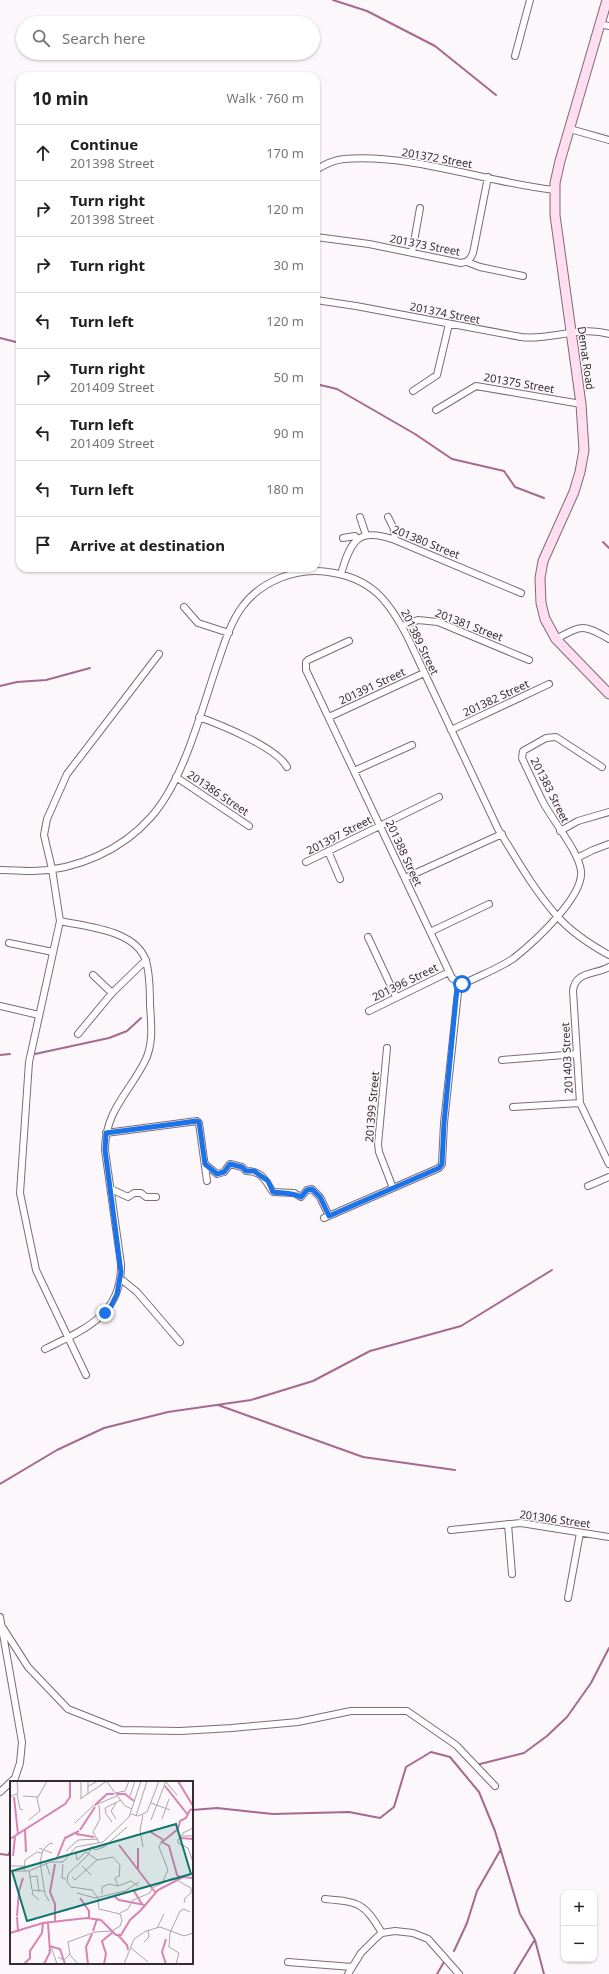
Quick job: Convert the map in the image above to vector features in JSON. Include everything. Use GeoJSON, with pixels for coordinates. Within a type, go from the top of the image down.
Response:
{"type":"FeatureCollection","features":[{"type":"Feature","properties":{"kind":"street"},"geometry":{"type":"LineString","coordinates":[[515,56],[530,0]]}},
{"type":"Feature","properties":{"kind":"street","name":"Demat Road"},"geometry":{"type":"LineString","coordinates":[[608,0],[605,25],[560,161],[555,190],[555,215],[584,442],[580,472],[574,492],[547,549],[540,578],[543,612],[556,639],[609,694]]}},
{"type":"Feature","properties":{"kind":"street"},"geometry":{"type":"LineString","coordinates":[[570,129],[609,140]]}},
{"type":"Feature","properties":{"kind":"street","name":"201372 Street"},"geometry":{"type":"LineString","coordinates":[[320,168],[330,162],[344,159],[380,160],[416,164],[555,190]]}},
{"type":"Feature","properties":{"kind":"street","name":"201373 Street"},"geometry":{"type":"LineString","coordinates":[[320,238],[369,244],[460,263],[467,262],[471,259],[473,253],[488,178]]}},
{"type":"Feature","properties":{"kind":"street"},"geometry":{"type":"LineString","coordinates":[[412,253],[420,208]]}},
{"type":"Feature","properties":{"kind":"street"},"geometry":{"type":"LineString","coordinates":[[467,262],[480,267],[524,276]]}},
{"type":"Feature","properties":{"kind":"street","name":"201374 Street"},"geometry":{"type":"LineString","coordinates":[[320,301],[527,338],[594,331],[609,334]]}},
{"type":"Feature","properties":{"kind":"street"},"geometry":{"type":"LineString","coordinates":[[414,391],[437,375],[449,324]]}},
{"type":"Feature","properties":{"kind":"street","name":"201375 Street"},"geometry":{"type":"LineString","coordinates":[[436,410],[476,386],[580,404]]}},
{"type":"Feature","properties":{"kind":"street"},"geometry":{"type":"LineString","coordinates":[[341,574],[345,559],[357,540],[366,534],[360,517]]}},
{"type":"Feature","properties":{"kind":"street"},"geometry":{"type":"LineString","coordinates":[[388,517],[394,529],[395,540]]}},
{"type":"Feature","properties":{"kind":"street","name":"201380 Street"},"geometry":{"type":"LineString","coordinates":[[366,534],[382,536],[395,540],[521,593]]}},
{"type":"Feature","properties":{"kind":"street"},"geometry":{"type":"LineString","coordinates":[[343,538],[355,536],[357,540]]}},
{"type":"Feature","properties":{"kind":"street","name":"201389 Street"},"geometry":{"type":"LineString","coordinates":[[320,571],[356,578],[375,590],[391,607],[402,626],[502,834],[539,893],[558,917],[591,945],[609,956]]}},
{"type":"Feature","properties":{"kind":"street","name":"201389 Street"},"geometry":{"type":"LineString","coordinates":[[0,870],[34,871],[85,862],[102,855],[127,839],[151,817],[162,804],[176,777],[199,717],[228,632],[243,606],[261,588],[270,582],[284,576],[303,572]]}},
{"type":"Feature","properties":{"kind":"street"},"geometry":{"type":"LineString","coordinates":[[184,607],[198,623],[228,632]]}},
{"type":"Feature","properties":{"kind":"street","name":"201381 Street"},"geometry":{"type":"LineString","coordinates":[[402,626],[418,620],[438,622],[529,660]]}},
{"type":"Feature","properties":{"kind":"street"},"geometry":{"type":"LineString","coordinates":[[556,639],[575,629],[585,627],[591,628],[609,639]]}},
{"type":"Feature","properties":{"kind":"street","name":"201388 Street"},"geometry":{"type":"LineString","coordinates":[[349,641],[306,662],[306,670],[449,972],[452,978],[458,983]]}},
{"type":"Feature","properties":{"kind":"street"},"geometry":{"type":"LineString","coordinates":[[86,1375],[36,1270],[20,1193],[29,1062],[38,1015],[60,921],[52,869],[44,835],[45,826],[64,779],[112,713],[159,654]]}},
{"type":"Feature","properties":{"kind":"street","name":"201391 Street"},"geometry":{"type":"LineString","coordinates":[[329,717],[424,673]]}},
{"type":"Feature","properties":{"kind":"street","name":"201382 Street"},"geometry":{"type":"LineString","coordinates":[[451,730],[549,684]]}},
{"type":"Feature","properties":{"kind":"street"},"geometry":{"type":"LineString","coordinates":[[199,717],[235,731],[281,758],[287,767]]}},
{"type":"Feature","properties":{"kind":"street","name":"201383 Street"},"geometry":{"type":"LineString","coordinates":[[558,917],[578,890],[581,872],[577,858],[543,802],[522,758],[523,751],[546,738],[556,737],[602,767]]}},
{"type":"Feature","properties":{"kind":"street"},"geometry":{"type":"LineString","coordinates":[[354,771],[412,745]]}},
{"type":"Feature","properties":{"kind":"street","name":"201386 Street"},"geometry":{"type":"LineString","coordinates":[[176,777],[249,826]]}},
{"type":"Feature","properties":{"kind":"street","name":"201397 Street"},"geometry":{"type":"LineString","coordinates":[[306,862],[439,797]]}},
{"type":"Feature","properties":{"kind":"street"},"geometry":{"type":"LineString","coordinates":[[560,831],[578,821],[609,812]]}},
{"type":"Feature","properties":{"kind":"street"},"geometry":{"type":"LineString","coordinates":[[405,878],[502,834]]}},
{"type":"Feature","properties":{"kind":"street"},"geometry":{"type":"LineString","coordinates":[[577,858],[609,844]]}},
{"type":"Feature","properties":{"kind":"street"},"geometry":{"type":"LineString","coordinates":[[328,851],[340,879]]}},
{"type":"Feature","properties":{"kind":"street"},"geometry":{"type":"LineString","coordinates":[[430,932],[489,904]]}},
{"type":"Feature","properties":{"kind":"street"},"geometry":{"type":"LineString","coordinates":[[205,1164],[217,1174],[224,1172],[230,1164],[242,1167],[246,1171],[254,1171],[268,1181],[273,1192],[294,1193],[301,1197],[307,1190],[312,1189],[320,1197],[327,1217],[439,1168],[442,1164],[444,1123],[458,983],[465,983],[514,958],[558,917]]}},
{"type":"Feature","properties":{"kind":"street"},"geometry":{"type":"LineString","coordinates":[[45,1349],[100,1319],[115,1299],[121,1279],[121,1264],[105,1150],[106,1133],[111,1115],[145,1061],[149,1050],[152,1028],[146,960],[138,946],[124,937],[60,921]]}},
{"type":"Feature","properties":{"kind":"street"},"geometry":{"type":"LineString","coordinates":[[368,937],[396,997]]}},
{"type":"Feature","properties":{"kind":"street"},"geometry":{"type":"LineString","coordinates":[[9,943],[53,952]]}},
{"type":"Feature","properties":{"kind":"street"},"geometry":{"type":"LineString","coordinates":[[78,1034],[112,993],[146,960]]}},
{"type":"Feature","properties":{"kind":"street","name":"201403 Street"},"geometry":{"type":"LineString","coordinates":[[609,967],[584,975],[579,978],[574,985],[580,1103],[609,1164]]}},
{"type":"Feature","properties":{"kind":"street","name":"201396 Street"},"geometry":{"type":"LineString","coordinates":[[369,1011],[449,972]]}},
{"type":"Feature","properties":{"kind":"street"},"geometry":{"type":"LineString","coordinates":[[93,975],[112,993]]}},
{"type":"Feature","properties":{"kind":"street"},"geometry":{"type":"LineString","coordinates":[[0,1006],[38,1015]]}},
{"type":"Feature","properties":{"kind":"street","name":"201399 Street"},"geometry":{"type":"LineString","coordinates":[[387,1048],[378,1152],[393,1188]]}},
{"type":"Feature","properties":{"kind":"street"},"geometry":{"type":"LineString","coordinates":[[502,1060],[577,1054]]}},
{"type":"Feature","properties":{"kind":"street"},"geometry":{"type":"LineString","coordinates":[[513,1107],[580,1103]]}},
{"type":"Feature","properties":{"kind":"street"},"geometry":{"type":"LineString","coordinates":[[106,1133],[197,1121],[199,1122],[207,1181]]}},
{"type":"Feature","properties":{"kind":"street"},"geometry":{"type":"LineString","coordinates":[[588,1186],[609,1177]]}},
{"type":"Feature","properties":{"kind":"street"},"geometry":{"type":"LineString","coordinates":[[111,1189],[128,1197],[134,1193],[141,1193],[146,1197],[156,1197]]}},
{"type":"Feature","properties":{"kind":"street"},"geometry":{"type":"LineString","coordinates":[[121,1279],[137,1292],[180,1342]]}},
{"type":"Feature","properties":{"kind":"street"},"geometry":{"type":"LineString","coordinates":[[508,1524],[512,1574]]}},
{"type":"Feature","properties":{"kind":"street","name":"201306 Street"},"geometry":{"type":"LineString","coordinates":[[451,1530],[508,1524],[529,1524],[609,1537]]}},
{"type":"Feature","properties":{"kind":"street"},"geometry":{"type":"LineString","coordinates":[[568,1598],[580,1533]]}},
{"type":"Feature","properties":{"kind":"street"},"geometry":{"type":"LineString","coordinates":[[0,1617],[22,1742],[20,1763],[15,1778],[12,1781]]}},
{"type":"Feature","properties":{"kind":"street"},"geometry":{"type":"LineString","coordinates":[[3,1628],[28,1667],[68,1709],[121,1730],[180,1731],[232,1728],[298,1722],[351,1711],[407,1711],[456,1745],[495,1786]]}},
{"type":"Feature","properties":{"kind":"street"},"geometry":{"type":"LineString","coordinates":[[0,1792],[10,1783]]}},
{"type":"Feature","properties":{"kind":"street"},"geometry":{"type":"LineString","coordinates":[[325,1899],[355,1903],[362,1906],[372,1915],[382,1933]]}},
{"type":"Feature","properties":{"kind":"street"},"geometry":{"type":"LineString","coordinates":[[348,1974],[361,1954],[382,1933],[395,1931],[421,1936],[436,1947],[459,1974]]}},
{"type":"Feature","properties":{"kind":"street"},"geometry":{"type":"LineString","coordinates":[[288,1962],[352,1967]]}},
{"type":"Feature","properties":{"kind":"waterway"},"geometry":{"type":"LineString","coordinates":[[333,0],[367,11],[435,46],[496,95]]}},
{"type":"Feature","properties":{"kind":"waterway"},"geometry":{"type":"LineString","coordinates":[[0,338],[16,342]]}},
{"type":"Feature","properties":{"kind":"waterway"},"geometry":{"type":"LineString","coordinates":[[320,385],[337,389],[415,434],[452,459],[504,471],[515,487],[544,498]]}},
{"type":"Feature","properties":{"kind":"waterway"},"geometry":{"type":"LineString","coordinates":[[603,542],[609,548]]}},
{"type":"Feature","properties":{"kind":"waterway"},"geometry":{"type":"LineString","coordinates":[[0,686],[17,682],[46,680],[90,668]]}},
{"type":"Feature","properties":{"kind":"waterway"},"geometry":{"type":"LineString","coordinates":[[35,1054],[109,1038],[127,1031],[141,1018]]}},
{"type":"Feature","properties":{"kind":"waterway"},"geometry":{"type":"LineString","coordinates":[[0,1055],[10,1054]]}},
{"type":"Feature","properties":{"kind":"waterway"},"geometry":{"type":"LineString","coordinates":[[0,1484],[57,1450],[104,1428],[168,1412],[251,1400],[313,1381],[370,1351],[461,1326],[552,1270]]}},
{"type":"Feature","properties":{"kind":"waterway"},"geometry":{"type":"LineString","coordinates":[[218,1405],[363,1457],[455,1470]]}},
{"type":"Feature","properties":{"kind":"waterway"},"geometry":{"type":"LineString","coordinates":[[476,1765],[524,1753],[547,1736],[567,1717],[591,1683],[609,1648]]}},
{"type":"Feature","properties":{"kind":"waterway"},"geometry":{"type":"LineString","coordinates":[[193,1810],[217,1808],[273,1814],[349,1812],[380,1818],[394,1807],[406,1767],[431,1752],[450,1757],[479,1792],[495,1831],[520,1914],[535,1940],[544,1974]]}},
{"type":"Feature","properties":{"kind":"waterway"},"geometry":{"type":"LineString","coordinates":[[454,1951],[467,1923],[477,1891],[501,1849]]}},
{"type":"Feature","properties":{"kind":"waterway"},"geometry":{"type":"LineString","coordinates":[[0,1854],[8,1855],[10,1852]]}},
{"type":"Feature","properties":{"kind":"waterway"},"geometry":{"type":"LineString","coordinates":[[514,1974],[534,1941]]}},
{"type":"Feature","properties":{"kind":"waterway"},"geometry":{"type":"LineString","coordinates":[[437,1974],[444,1962]]}},
{"type":"Feature","properties":{"kind":"route"},"geometry":{"type":"LineString","coordinates":[[105,1313],[115,1299],[121,1279],[121,1264],[105,1150],[106,1133],[194,1120],[197,1121],[199,1122],[205,1164],[211,1170],[217,1174],[224,1172],[226,1167],[230,1164],[238,1165],[246,1171],[254,1171],[268,1181],[273,1192],[294,1193],[301,1197],[307,1190],[312,1189],[320,1197],[329,1216],[439,1168],[442,1164],[444,1123],[456,998],[458,983],[462,984]]}}]}
